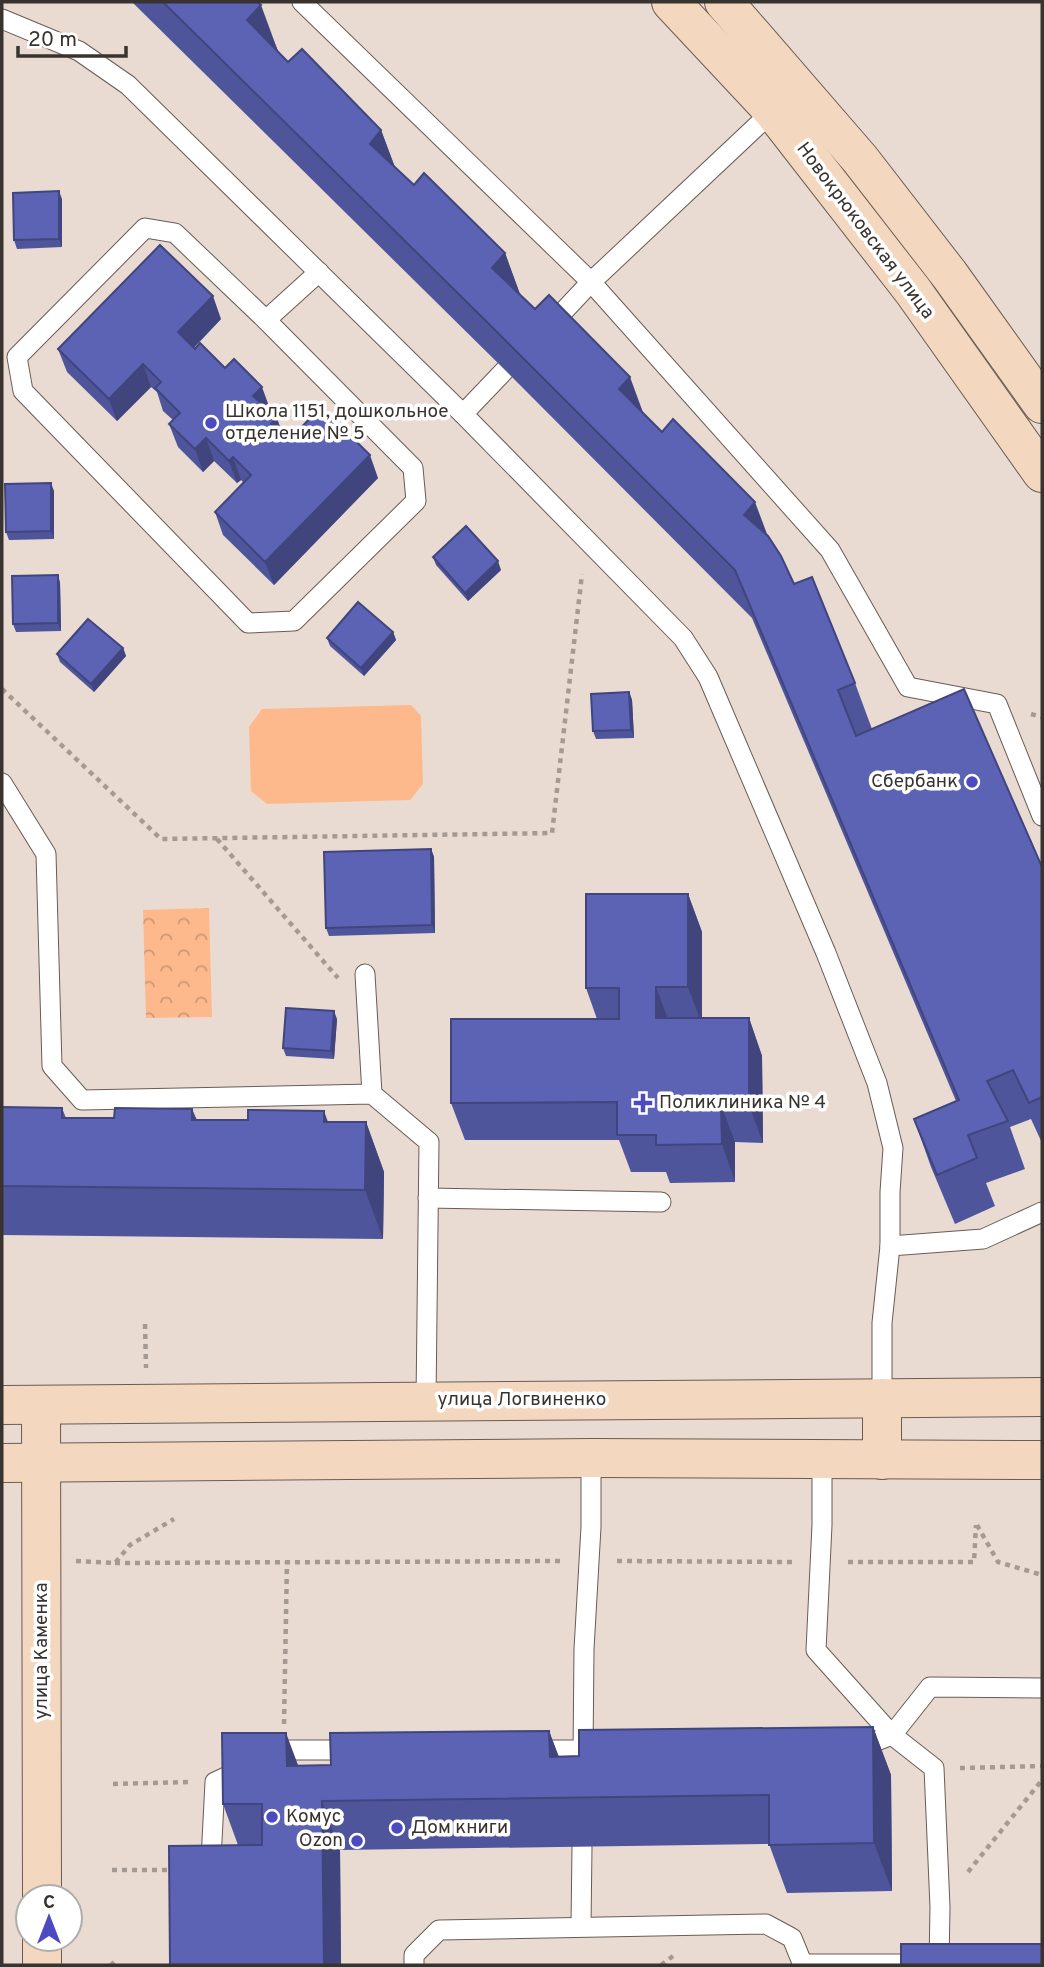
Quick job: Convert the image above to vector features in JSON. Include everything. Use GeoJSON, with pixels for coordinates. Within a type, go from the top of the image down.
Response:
{"type":"FeatureCollection","features":[{"type":"Feature","properties":{"kind":"main road","name":"Новокрюковская улица"},"geometry":{"type":"LineString","coordinates":[[671,2],[860,159],[949,274],[1042,404]]}},
{"type":"Feature","properties":{"kind":"main road","name":"Новокрюковская улица"},"geometry":{"type":"LineString","coordinates":[[723,2],[912,291],[1042,473]]}},
{"type":"Feature","properties":{"kind":"main road","name":"улица Логвиненко"},"geometry":{"type":"LineString","coordinates":[[2,1405],[1042,1396]]}},
{"type":"Feature","properties":{"kind":"main road"},"geometry":{"type":"LineString","coordinates":[[883,1398],[883,1460]]}},
{"type":"Feature","properties":{"kind":"main road","name":"улица Каменка"},"geometry":{"type":"LineString","coordinates":[[41,1405],[42,1883]]}},
{"type":"Feature","properties":{"kind":"main road"},"geometry":{"type":"LineString","coordinates":[[2,1464],[591,1458],[1042,1460]]}},
{"type":"Feature","properties":{"kind":"lane"},"geometry":{"type":"LineString","coordinates":[[302,2],[591,282],[830,550],[908,687],[997,704],[1042,816]]}},
{"type":"Feature","properties":{"kind":"lane"},"geometry":{"type":"LineString","coordinates":[[2,19],[79,51],[128,85],[463,414],[683,638],[708,677],[826,953],[877,1083],[893,1148],[890,1246],[882,1323],[883,1398]]}},
{"type":"Feature","properties":{"kind":"lane"},"geometry":{"type":"LineString","coordinates":[[536,341],[591,282],[787,100]]}},
{"type":"Feature","properties":{"kind":"lane"},"geometry":{"type":"LineString","coordinates":[[145,228],[175,233],[266,320],[413,468],[416,501],[294,621],[247,623],[23,391],[17,357],[145,228]]}},
{"type":"Feature","properties":{"kind":"lane"},"geometry":{"type":"LineString","coordinates":[[266,320],[319,271]]}},
{"type":"Feature","properties":{"kind":"lane"},"geometry":{"type":"LineString","coordinates":[[463,414],[505,370]]}},
{"type":"Feature","properties":{"kind":"lane"},"geometry":{"type":"LineString","coordinates":[[2,783],[46,854],[52,1066],[82,1100],[372,1094],[429,1142],[426,1401]]}},
{"type":"Feature","properties":{"kind":"lane"},"geometry":{"type":"LineString","coordinates":[[365,974],[372,1094]]}},
{"type":"Feature","properties":{"kind":"lane"},"geometry":{"type":"LineString","coordinates":[[428,1198],[661,1202]]}},
{"type":"Feature","properties":{"kind":"lane"},"geometry":{"type":"LineString","coordinates":[[890,1246],[983,1239],[1042,1212]]}},
{"type":"Feature","properties":{"kind":"lane"},"geometry":{"type":"LineString","coordinates":[[582,1777],[584,1649],[592,1527],[591,1458]]}},
{"type":"Feature","properties":{"kind":"lane"},"geometry":{"type":"LineString","coordinates":[[414,1965],[414,1955],[439,1930],[766,1924],[792,1938],[803,1964],[945,1964],[934,1769],[892,1735],[816,1650],[822,1459]]}},
{"type":"Feature","properties":{"kind":"lane"},"geometry":{"type":"LineString","coordinates":[[836,1751],[849,1751],[892,1735],[930,1687],[1042,1688]]}},
{"type":"Feature","properties":{"kind":"lane"},"geometry":{"type":"LineString","coordinates":[[211,1860],[215,1782],[283,1750],[378,1750]]}},
{"type":"Feature","properties":{"kind":"lane"},"geometry":{"type":"LineString","coordinates":[[514,1750],[623,1751]]}},
{"type":"Feature","properties":{"kind":"lane"},"geometry":{"type":"LineString","coordinates":[[581,1926],[582,1847]]}},
{"type":"Feature","properties":{"kind":"path"},"geometry":{"type":"LineString","coordinates":[[2,689],[161,839],[552,833],[586,540]]}},
{"type":"Feature","properties":{"kind":"path"},"geometry":{"type":"LineString","coordinates":[[216,839],[368,1013]]}},
{"type":"Feature","properties":{"kind":"path"},"geometry":{"type":"LineString","coordinates":[[42,1560],[115,1563],[130,1545],[174,1519]]}},
{"type":"Feature","properties":{"kind":"path"},"geometry":{"type":"LineString","coordinates":[[976,1525],[998,1562],[1042,1576]]}},
{"type":"Feature","properties":{"kind":"path"},"geometry":{"type":"LineString","coordinates":[[283,1750],[287,1561]]}},
{"type":"Feature","properties":{"kind":"path"},"geometry":{"type":"LineString","coordinates":[[934,1769],[1042,1766]]}},
{"type":"Feature","properties":{"kind":"path"},"geometry":{"type":"LineString","coordinates":[[940,1907],[1042,1780]]}},
{"type":"Feature","properties":{"kind":"path"},"geometry":{"type":"LineString","coordinates":[[113,1784],[215,1782]]}},
{"type":"Feature","properties":{"kind":"path"},"geometry":{"type":"LineString","coordinates":[[112,1870],[176,1870],[211,1860]]}},
{"type":"Feature","properties":{"kind":"green space"},"geometry":{"type":"Polygon","coordinates":[[[411,705],[421,716],[423,784],[410,800],[267,804],[251,791],[249,727],[262,709],[411,705]]]}},
{"type":"Feature","properties":{"kind":"green space"},"geometry":{"type":"Polygon","coordinates":[[[209,908],[212,1017],[146,1018],[143,910],[209,908]]]}},
{"type":"Feature","properties":{"kind":"building"},"geometry":{"type":"Polygon","coordinates":[[[163,2],[257,2],[261,5],[247,20],[288,62],[302,49],[381,130],[370,144],[414,185],[424,173],[505,253],[492,268],[535,309],[549,295],[630,377],[619,389],[662,432],[673,419],[755,502],[744,515],[768,536],[794,584],[812,577],[855,683],[838,690],[856,736],[964,689],[1042,867],[1042,1097],[1029,1103],[1013,1070],[987,1081],[1008,1121],[968,1135],[977,1158],[937,1175],[914,1119],[959,1100],[735,570],[163,2]]]}},
{"type":"Feature","properties":{"kind":"building"},"geometry":{"type":"Polygon","coordinates":[[[59,191],[59,239],[14,240],[13,193],[59,191]]]}},
{"type":"Feature","properties":{"kind":"building"},"geometry":{"type":"Polygon","coordinates":[[[160,245],[213,296],[178,332],[195,349],[200,343],[225,368],[234,359],[262,387],[253,396],[277,418],[271,424],[288,441],[321,407],[370,455],[265,562],[215,512],[251,475],[233,457],[229,461],[206,438],[195,449],[169,424],[180,413],[155,388],[161,382],[143,364],[109,399],[58,349],[160,245]]]}},
{"type":"Feature","properties":{"kind":"building"},"geometry":{"type":"Polygon","coordinates":[[[51,483],[51,531],[6,532],[5,484],[51,483]]]}},
{"type":"Feature","properties":{"kind":"building"},"geometry":{"type":"Polygon","coordinates":[[[466,526],[498,561],[465,593],[433,557],[466,526]]]}},
{"type":"Feature","properties":{"kind":"building"},"geometry":{"type":"Polygon","coordinates":[[[58,575],[58,623],[13,624],[12,576],[58,575]]]}},
{"type":"Feature","properties":{"kind":"building"},"geometry":{"type":"Polygon","coordinates":[[[358,602],[393,632],[361,668],[327,638],[358,602]]]}},
{"type":"Feature","properties":{"kind":"building"},"geometry":{"type":"Polygon","coordinates":[[[88,619],[123,648],[91,684],[57,654],[88,619]]]}},
{"type":"Feature","properties":{"kind":"building"},"geometry":{"type":"Polygon","coordinates":[[[629,692],[631,730],[593,731],[591,694],[629,692]]]}},
{"type":"Feature","properties":{"kind":"building"},"geometry":{"type":"Polygon","coordinates":[[[431,849],[432,925],[326,928],[324,852],[431,849]]]}},
{"type":"Feature","properties":{"kind":"building"},"geometry":{"type":"Polygon","coordinates":[[[586,894],[688,894],[688,987],[656,987],[656,1018],[749,1018],[749,1105],[721,1105],[722,1144],[656,1145],[656,1135],[617,1135],[617,1102],[451,1103],[451,1019],[619,1019],[619,988],[586,988],[586,894]]]}},
{"type":"Feature","properties":{"kind":"building"},"geometry":{"type":"Polygon","coordinates":[[[286,1008],[334,1011],[331,1051],[283,1048],[286,1008]]]}},
{"type":"Feature","properties":{"kind":"building"},"geometry":{"type":"Polygon","coordinates":[[[2,1107],[62,1108],[62,1118],[114,1118],[115,1108],[192,1109],[192,1120],[248,1120],[248,1110],[324,1111],[324,1122],[366,1122],[365,1190],[2,1186],[2,1107]]]}},
{"type":"Feature","properties":{"kind":"building"},"geometry":{"type":"Polygon","coordinates":[[[873,1727],[874,1843],[769,1845],[769,1795],[322,1801],[324,1965],[170,1965],[169,1846],[262,1845],[262,1804],[223,1804],[222,1733],[286,1733],[287,1766],[331,1765],[330,1733],[549,1731],[550,1757],[579,1756],[579,1730],[873,1727]]]}},
{"type":"Feature","properties":{"kind":"building"},"geometry":{"type":"Polygon","coordinates":[[[901,1944],[1042,1944],[1042,1965],[901,1965],[901,1944]]]}},
{"type":"Feature","properties":{"kind":"place","name":"Школа 1151, дошкольное отделение № 5"},"geometry":{"type":"Point","coordinates":[211,423]}},
{"type":"Feature","properties":{"kind":"place","name":"Сбербанк"},"geometry":{"type":"Point","coordinates":[972,782]}},
{"type":"Feature","properties":{"kind":"place","name":"Поликлиника № 4"},"geometry":{"type":"Point","coordinates":[643,1103]}},
{"type":"Feature","properties":{"kind":"place","name":"Комус"},"geometry":{"type":"Point","coordinates":[272,1817]}},
{"type":"Feature","properties":{"kind":"place","name":"Дом книги"},"geometry":{"type":"Point","coordinates":[397,1828]}},
{"type":"Feature","properties":{"kind":"place","name":"Ozon"},"geometry":{"type":"Point","coordinates":[357,1841]}}]}
